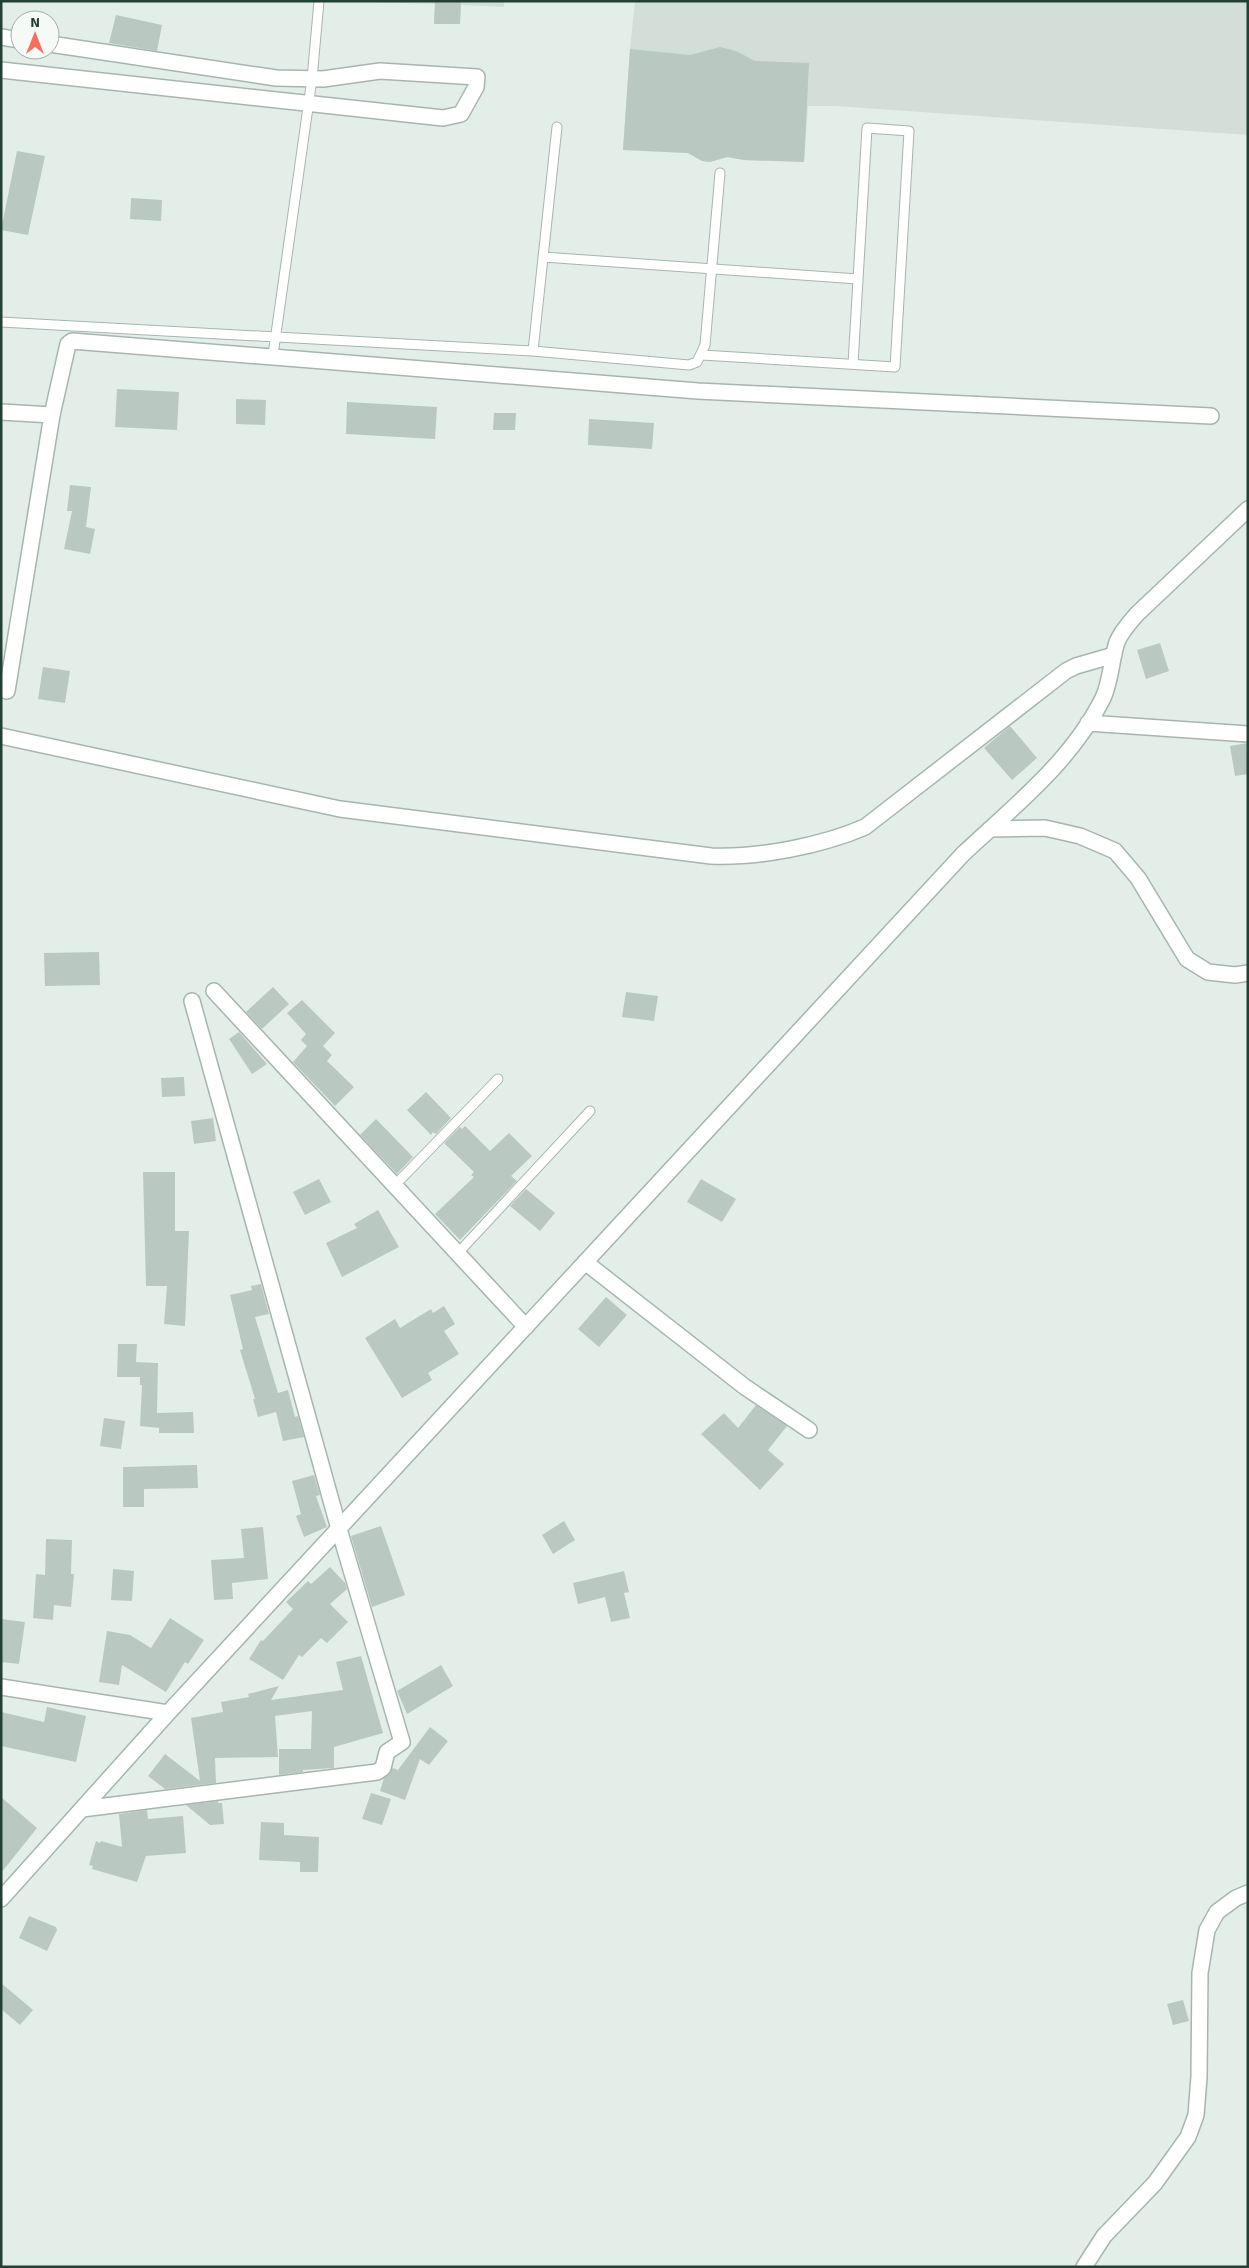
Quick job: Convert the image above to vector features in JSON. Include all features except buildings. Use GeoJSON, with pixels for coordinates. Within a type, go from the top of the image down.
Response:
{"type":"FeatureCollection","features":[{"type":"Feature","properties":{"kind":"street"},"geometry":{"type":"LineString","coordinates":[[1,70],[443,118],[461,114],[476,87],[477,77],[380,71],[312,79],[276,78],[60,46]]}},
{"type":"Feature","properties":{"kind":"street"},"geometry":{"type":"LineString","coordinates":[[7,690],[52,415],[68,344],[72,341],[273,355],[698,391],[1211,416]]}},
{"type":"Feature","properties":{"kind":"street"},"geometry":{"type":"LineString","coordinates":[[1,412],[52,415]]}},
{"type":"Feature","properties":{"kind":"street"},"geometry":{"type":"LineString","coordinates":[[1,1899],[338,1529],[963,854],[1034,788],[1081,736],[1104,696],[1118,640],[1137,614],[1248,509]]}},
{"type":"Feature","properties":{"kind":"street"},"geometry":{"type":"LineString","coordinates":[[1,736],[340,809],[711,856],[752,856],[833,838],[864,827],[1066,672],[1076,666],[1114,654]]}},
{"type":"Feature","properties":{"kind":"street"},"geometry":{"type":"LineString","coordinates":[[1088,724],[1248,734]]}},
{"type":"Feature","properties":{"kind":"street"},"geometry":{"type":"LineString","coordinates":[[990,829],[1045,828],[1080,836],[1115,851],[1138,878],[1187,959],[1208,972],[1235,975],[1248,973]]}},
{"type":"Feature","properties":{"kind":"street"},"geometry":{"type":"LineString","coordinates":[[214,991],[526,1326]]}},
{"type":"Feature","properties":{"kind":"street"},"geometry":{"type":"LineString","coordinates":[[82,1809],[381,1770],[387,1752],[400,1746],[402,1739],[338,1529],[192,1001]]}},
{"type":"Feature","properties":{"kind":"street"},"geometry":{"type":"LineString","coordinates":[[585,1262],[745,1387],[809,1430]]}},
{"type":"Feature","properties":{"kind":"street"},"geometry":{"type":"LineString","coordinates":[[1,1687],[168,1714]]}},
{"type":"Feature","properties":{"kind":"street"},"geometry":{"type":"LineString","coordinates":[[1084,2267],[1104,2236],[1155,2184],[1188,2137],[1196,2115],[1199,2077],[1200,1973],[1207,1930],[1217,1912],[1236,1898],[1248,1893]]}},
{"type":"Feature","properties":{"kind":"lane"},"geometry":{"type":"LineString","coordinates":[[273,355],[274,336],[312,79],[319,1]]}},
{"type":"Feature","properties":{"kind":"lane"},"geometry":{"type":"LineString","coordinates":[[533,351],[557,127]]}},
{"type":"Feature","properties":{"kind":"lane"},"geometry":{"type":"LineString","coordinates":[[702,355],[895,367],[909,131],[867,128],[853,364]]}},
{"type":"Feature","properties":{"kind":"lane"},"geometry":{"type":"LineString","coordinates":[[1,322],[533,351],[689,365],[697,362],[702,355],[705,345],[720,173]]}},
{"type":"Feature","properties":{"kind":"lane"},"geometry":{"type":"LineString","coordinates":[[543,257],[858,279]]}},
{"type":"Feature","properties":{"kind":"lane"},"geometry":{"type":"LineString","coordinates":[[395,1185],[498,1079]]}},
{"type":"Feature","properties":{"kind":"lane"},"geometry":{"type":"LineString","coordinates":[[458,1253],[590,1111]]}},
{"type":"Feature","properties":{"kind":"shaded area"},"geometry":{"type":"Polygon","coordinates":[[[504,1],[504,7],[461,5],[460,24],[434,24],[435,4],[374,2],[504,1]]]}},
{"type":"Feature","properties":{"kind":"shaded area"},"geometry":{"type":"Polygon","coordinates":[[[635,1],[1248,1],[1248,135],[835,106],[808,106],[804,162],[744,160],[727,157],[710,162],[702,161],[688,153],[623,150],[635,1]]]}}]}
